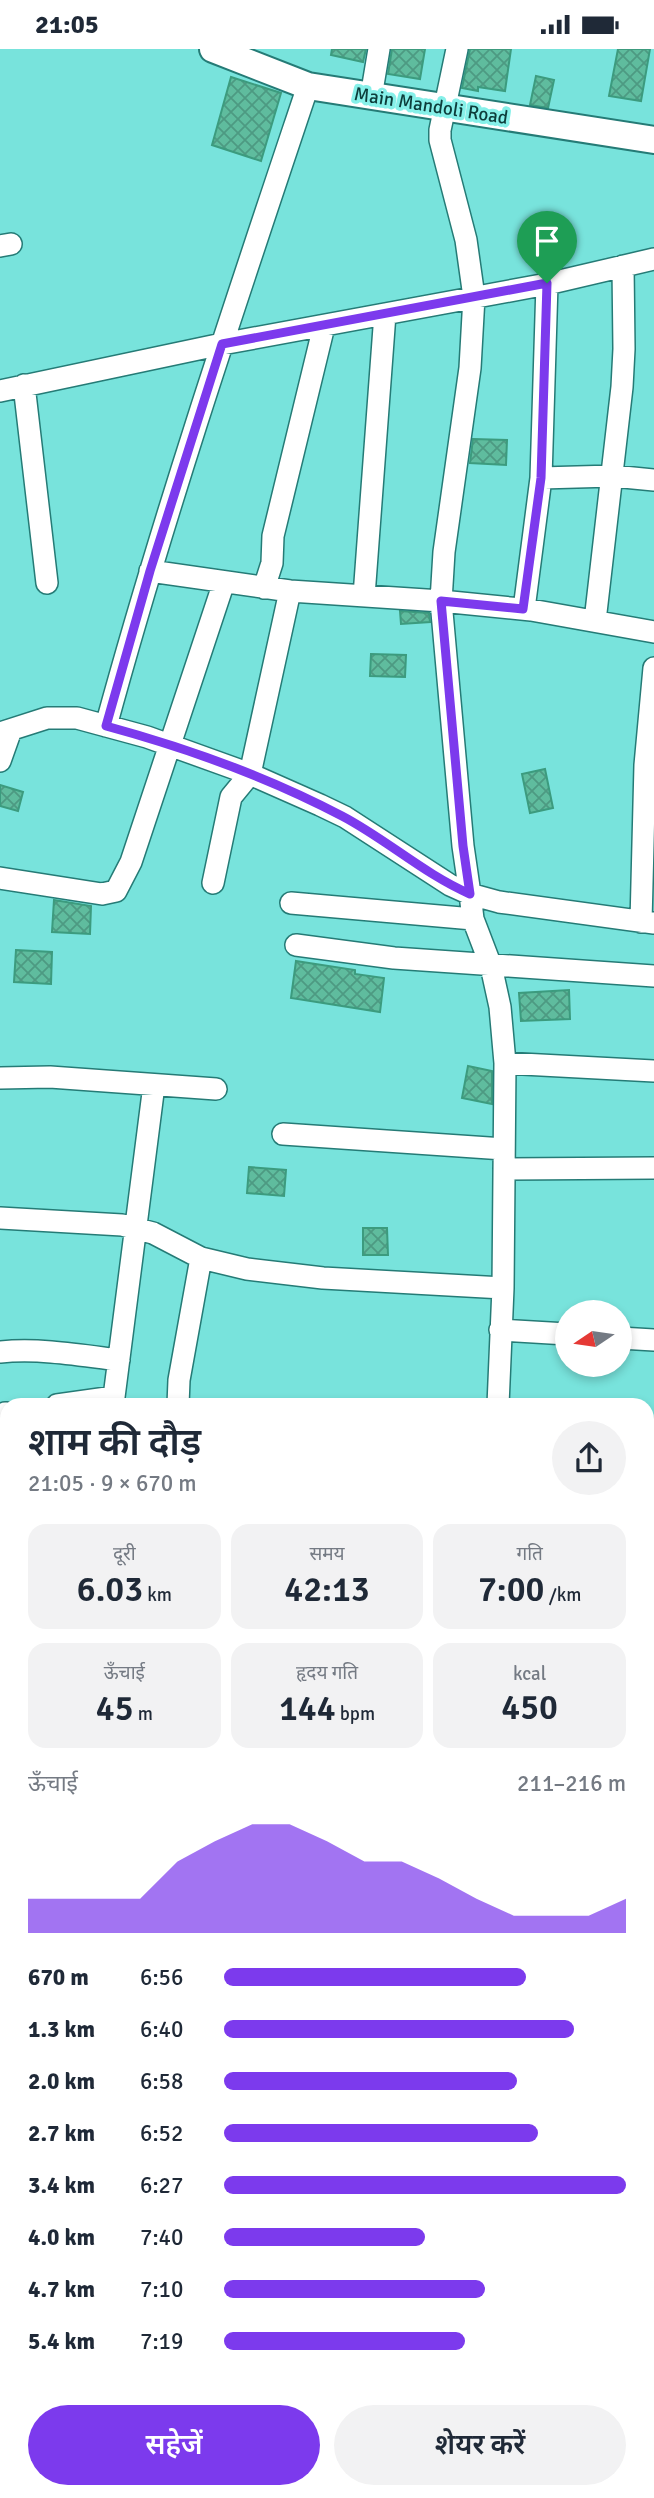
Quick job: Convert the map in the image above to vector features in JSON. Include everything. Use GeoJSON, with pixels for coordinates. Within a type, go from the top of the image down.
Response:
{"type":"FeatureCollection","features":[{"type":"Feature","properties":{"kind":"street","name":"Main Mandoli Road"},"geometry":{"type":"LineString","coordinates":[[213,49],[263,59],[309,86],[654,140]]}},
{"type":"Feature","properties":{"kind":"street"},"geometry":{"type":"LineString","coordinates":[[371,97],[379,49]]}},
{"type":"Feature","properties":{"kind":"street"},"geometry":{"type":"LineString","coordinates":[[457,49],[440,140],[466,240],[474,297],[470,368],[447,526],[441,601],[463,846],[473,919],[491,966],[500,1007],[505,1062],[503,1288],[498,1398]]}},
{"type":"Feature","properties":{"kind":"street"},"geometry":{"type":"LineString","coordinates":[[106,726],[150,571],[222,344],[309,86]]}},
{"type":"Feature","properties":{"kind":"street"},"geometry":{"type":"LineString","coordinates":[[0,391],[222,344],[547,283],[654,259]]}},
{"type":"Feature","properties":{"kind":"street"},"geometry":{"type":"LineString","coordinates":[[595,621],[613,476],[624,349],[622,266]]}},
{"type":"Feature","properties":{"kind":"street"},"geometry":{"type":"LineString","coordinates":[[523,609],[541,478],[547,283]]}},
{"type":"Feature","properties":{"kind":"street"},"geometry":{"type":"LineString","coordinates":[[363,596],[385,314]]}},
{"type":"Feature","properties":{"kind":"street"},"geometry":{"type":"LineString","coordinates":[[264,588],[272,563],[273,535],[324,325]]}},
{"type":"Feature","properties":{"kind":"street"},"geometry":{"type":"LineString","coordinates":[[24,386],[47,583]]}},
{"type":"Feature","properties":{"kind":"street"},"geometry":{"type":"LineString","coordinates":[[541,478],[613,476],[654,480]]}},
{"type":"Feature","properties":{"kind":"street"},"geometry":{"type":"LineString","coordinates":[[150,571],[290,591],[523,609],[654,632]]}},
{"type":"Feature","properties":{"kind":"street"},"geometry":{"type":"LineString","coordinates":[[0,878],[102,894],[116,891],[131,862],[223,582]]}},
{"type":"Feature","properties":{"kind":"street"},"geometry":{"type":"LineString","coordinates":[[213,883],[231,797],[250,774],[290,591]]}},
{"type":"Feature","properties":{"kind":"street"},"geometry":{"type":"LineString","coordinates":[[0,761],[5,732],[47,718],[77,718],[169,745],[250,774],[345,817],[450,885],[470,894],[499,902],[647,923],[645,765],[654,668]]}},
{"type":"Feature","properties":{"kind":"street"},"geometry":{"type":"LineString","coordinates":[[291,903],[473,919]]}},
{"type":"Feature","properties":{"kind":"street"},"geometry":{"type":"LineString","coordinates":[[296,945],[394,958],[654,976]]}},
{"type":"Feature","properties":{"kind":"street"},"geometry":{"type":"LineString","coordinates":[[505,1062],[654,1071]]}},
{"type":"Feature","properties":{"kind":"street"},"geometry":{"type":"LineString","coordinates":[[0,1078],[50,1077],[216,1089]]}},
{"type":"Feature","properties":{"kind":"street"},"geometry":{"type":"LineString","coordinates":[[107,1398],[114,1397],[154,1085]]}},
{"type":"Feature","properties":{"kind":"street"},"geometry":{"type":"LineString","coordinates":[[283,1134],[504,1159],[654,1168]]}},
{"type":"Feature","properties":{"kind":"street"},"geometry":{"type":"LineString","coordinates":[[0,1218],[95,1222],[137,1229],[153,1233],[201,1258],[247,1269],[323,1278],[503,1288]]}},
{"type":"Feature","properties":{"kind":"street"},"geometry":{"type":"LineString","coordinates":[[178,1398],[179,1380],[201,1258]]}},
{"type":"Feature","properties":{"kind":"street"},"geometry":{"type":"LineString","coordinates":[[500,1330],[555,1333]]}},
{"type":"Feature","properties":{"kind":"street"},"geometry":{"type":"LineString","coordinates":[[632,1339],[654,1340]]}},
{"type":"Feature","properties":{"kind":"street"},"geometry":{"type":"LineString","coordinates":[[0,1352],[41,1351],[119,1360]]}},
{"type":"Feature","properties":{"kind":"building"},"geometry":{"type":"Polygon","coordinates":[[[332,49],[366,49],[363,62],[331,55],[332,49]]]}},
{"type":"Feature","properties":{"kind":"building"},"geometry":{"type":"Polygon","coordinates":[[[392,49],[425,49],[420,79],[388,74],[392,49]]]}},
{"type":"Feature","properties":{"kind":"building"},"geometry":{"type":"Polygon","coordinates":[[[470,49],[511,49],[505,91],[478,87],[478,91],[462,88],[470,49]]]}},
{"type":"Feature","properties":{"kind":"building"},"geometry":{"type":"Polygon","coordinates":[[[618,49],[650,49],[641,101],[609,96],[618,49]]]}},
{"type":"Feature","properties":{"kind":"building"},"geometry":{"type":"Polygon","coordinates":[[[536,76],[554,80],[548,108],[530,105],[536,76]]]}},
{"type":"Feature","properties":{"kind":"building"},"geometry":{"type":"Polygon","coordinates":[[[231,77],[281,93],[261,161],[212,145],[231,77]]]}},
{"type":"Feature","properties":{"kind":"building"},"geometry":{"type":"Polygon","coordinates":[[[473,439],[507,440],[506,465],[470,463],[473,439]]]}},
{"type":"Feature","properties":{"kind":"building"},"geometry":{"type":"Polygon","coordinates":[[[400,611],[429,613],[430,622],[401,624],[400,611]]]}},
{"type":"Feature","properties":{"kind":"building"},"geometry":{"type":"Polygon","coordinates":[[[371,654],[406,655],[405,677],[370,676],[371,654]]]}},
{"type":"Feature","properties":{"kind":"building"},"geometry":{"type":"Polygon","coordinates":[[[545,769],[553,808],[530,813],[522,774],[545,769]]]}},
{"type":"Feature","properties":{"kind":"building"},"geometry":{"type":"Polygon","coordinates":[[[0,785],[23,792],[18,811],[0,806],[0,785]]]}},
{"type":"Feature","properties":{"kind":"building"},"geometry":{"type":"Polygon","coordinates":[[[54,900],[91,906],[90,934],[52,932],[54,900]]]}},
{"type":"Feature","properties":{"kind":"building"},"geometry":{"type":"Polygon","coordinates":[[[16,950],[52,952],[51,984],[14,982],[16,950]]]}},
{"type":"Feature","properties":{"kind":"building"},"geometry":{"type":"Polygon","coordinates":[[[296,961],[355,970],[355,974],[384,978],[380,1012],[291,998],[296,961]]]}},
{"type":"Feature","properties":{"kind":"building"},"geometry":{"type":"Polygon","coordinates":[[[569,990],[570,1019],[521,1021],[519,993],[569,990]]]}},
{"type":"Feature","properties":{"kind":"building"},"geometry":{"type":"Polygon","coordinates":[[[468,1066],[492,1071],[492,1104],[462,1098],[468,1066]]]}},
{"type":"Feature","properties":{"kind":"building"},"geometry":{"type":"Polygon","coordinates":[[[249,1167],[286,1170],[284,1196],[247,1193],[249,1167]]]}},
{"type":"Feature","properties":{"kind":"building"},"geometry":{"type":"Polygon","coordinates":[[[363,1228],[387,1228],[388,1255],[363,1255],[363,1228]]]}},
{"type":"Feature","properties":{"kind":"route"},"geometry":{"type":"LineString","coordinates":[[547,283],[541,478],[523,609],[441,601],[463,846],[470,894],[450,885],[345,817],[320,805],[250,774],[147,737],[106,726],[150,571],[222,344],[547,283]]}}]}
